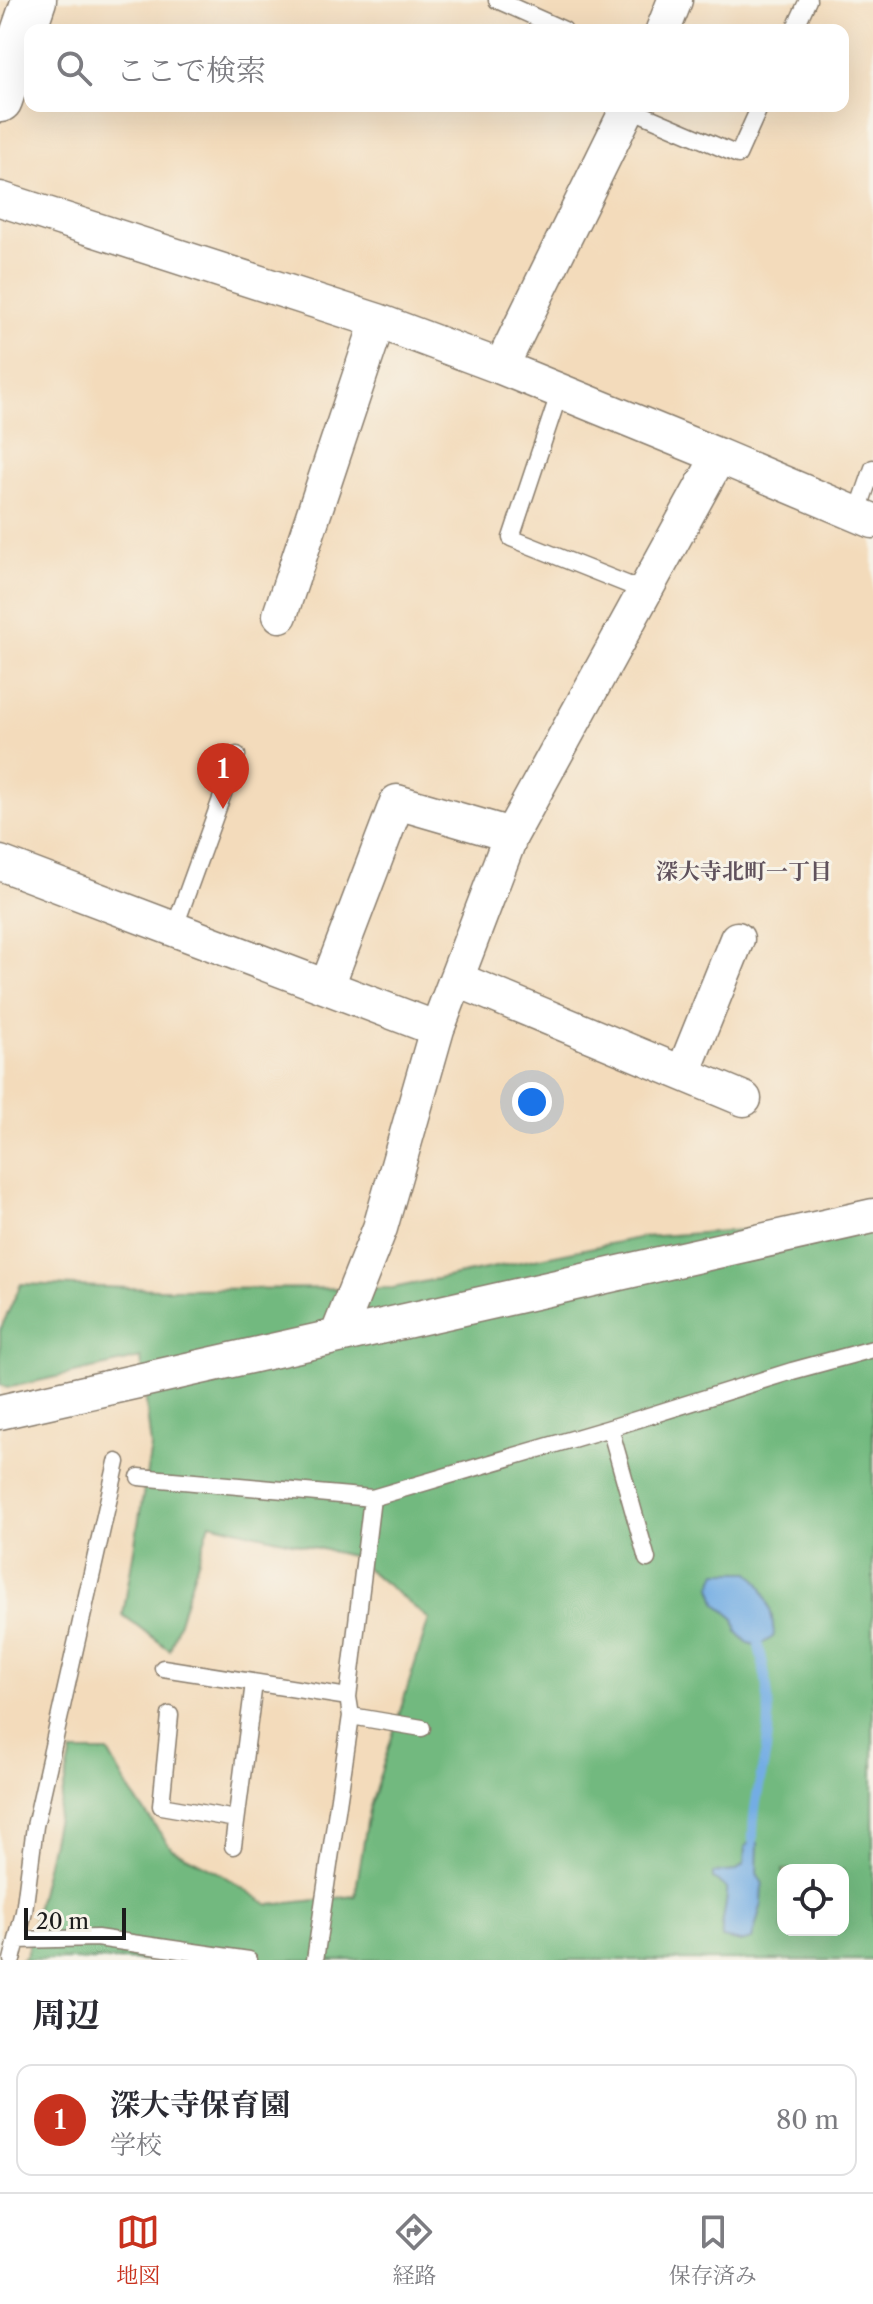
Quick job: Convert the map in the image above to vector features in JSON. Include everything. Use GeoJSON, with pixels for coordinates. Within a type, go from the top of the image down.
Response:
{"type":"FeatureCollection","features":[{"type":"Feature","properties":{"kind":"main road"},"geometry":{"type":"LineString","coordinates":[[26,24],[34,0]]}},
{"type":"Feature","properties":{"kind":"main road"},"geometry":{"type":"LineString","coordinates":[[0,100],[24,29]]}},
{"type":"Feature","properties":{"kind":"street"},"geometry":{"type":"LineString","coordinates":[[665,24],[675,0]]}},
{"type":"Feature","properties":{"kind":"street"},"geometry":{"type":"LineString","coordinates":[[501,367],[626,112]]}},
{"type":"Feature","properties":{"kind":"street"},"geometry":{"type":"LineString","coordinates":[[0,199],[378,321],[501,367],[865,517]]}},
{"type":"Feature","properties":{"kind":"street"},"geometry":{"type":"LineString","coordinates":[[280,615],[378,321]]}},
{"type":"Feature","properties":{"kind":"street"},"geometry":{"type":"LineString","coordinates":[[338,1334],[380,1228],[437,1029],[511,835],[719,456]]}},
{"type":"Feature","properties":{"kind":"street"},"geometry":{"type":"LineString","coordinates":[[327,986],[397,802],[511,835]]}},
{"type":"Feature","properties":{"kind":"street"},"geometry":{"type":"LineString","coordinates":[[0,863],[437,1029]]}},
{"type":"Feature","properties":{"kind":"street"},"geometry":{"type":"LineString","coordinates":[[683,1073],[737,939]]}},
{"type":"Feature","properties":{"kind":"street"},"geometry":{"type":"LineString","coordinates":[[456,979],[744,1099]]}},
{"type":"Feature","properties":{"kind":"street"},"geometry":{"type":"LineString","coordinates":[[0,1412],[873,1216]]}},
{"type":"Feature","properties":{"kind":"lane"},"geometry":{"type":"LineString","coordinates":[[497,0],[551,24]]}},
{"type":"Feature","properties":{"kind":"lane"},"geometry":{"type":"LineString","coordinates":[[797,24],[808,0]]}},
{"type":"Feature","properties":{"kind":"lane"},"geometry":{"type":"LineString","coordinates":[[639,112],[738,155],[757,112]]}},
{"type":"Feature","properties":{"kind":"lane"},"geometry":{"type":"LineString","coordinates":[[560,391],[511,538],[644,591]]}},
{"type":"Feature","properties":{"kind":"lane"},"geometry":{"type":"LineString","coordinates":[[865,517],[873,468]]}},
{"type":"Feature","properties":{"kind":"lane"},"geometry":{"type":"LineString","coordinates":[[174,929],[237,755]]}},
{"type":"Feature","properties":{"kind":"lane"},"geometry":{"type":"LineString","coordinates":[[139,1477],[372,1498],[873,1349]]}},
{"type":"Feature","properties":{"kind":"lane"},"geometry":{"type":"LineString","coordinates":[[610,1428],[647,1559]]}},
{"type":"Feature","properties":{"kind":"lane"},"geometry":{"type":"LineString","coordinates":[[12,1960],[24,1912],[35,1826],[117,1462]]}},
{"type":"Feature","properties":{"kind":"lane"},"geometry":{"type":"LineString","coordinates":[[315,1960],[351,1716],[348,1697],[372,1498]]}},
{"type":"Feature","properties":{"kind":"lane"},"geometry":{"type":"LineString","coordinates":[[163,1668],[348,1697]]}},
{"type":"Feature","properties":{"kind":"lane"},"geometry":{"type":"LineString","coordinates":[[233,1846],[254,1683]]}},
{"type":"Feature","properties":{"kind":"lane"},"geometry":{"type":"LineString","coordinates":[[170,1715],[161,1806],[236,1819]]}},
{"type":"Feature","properties":{"kind":"lane"},"geometry":{"type":"LineString","coordinates":[[351,1716],[422,1728]]}},
{"type":"Feature","properties":{"kind":"lane"},"geometry":{"type":"LineString","coordinates":[[17,1940],[97,1938],[249,1960]]}},
{"type":"Feature","properties":{"kind":"green space"},"geometry":{"type":"Polygon","coordinates":[[[873,1221],[873,1960],[20,1960],[26,1956],[72,1752],[108,1752],[131,1793],[172,1849],[216,1871],[269,1905],[355,1896],[369,1810],[429,1619],[351,1556],[210,1523],[170,1650],[123,1615],[151,1447],[141,1358],[7,1388],[0,1384],[0,1330],[21,1284],[157,1289],[393,1288],[643,1237],[873,1221]]]}},
{"type":"Feature","properties":{"kind":"water"},"geometry":{"type":"Polygon","coordinates":[[[717,1572],[750,1572],[768,1602],[773,1637],[759,1646],[748,1643],[737,1632],[734,1618],[717,1604],[711,1587],[717,1572]]]}},
{"type":"Feature","properties":{"kind":"water"},"geometry":{"type":"Polygon","coordinates":[[[753,1840],[758,1843],[757,1873],[763,1884],[762,1903],[752,1939],[741,1942],[722,1938],[727,1888],[713,1879],[713,1873],[736,1871],[744,1864],[745,1847],[753,1840]]]}},
{"type":"Feature","properties":{"kind":"waterway"},"geometry":{"type":"LineString","coordinates":[[753,1840],[754,1812],[769,1723],[759,1646]]}},
{"type":"Feature","properties":{"kind":"place","name":"深大寺保育園"},"geometry":{"type":"Point","coordinates":[223,809]}},
{"type":"Feature","properties":{"kind":"district","name":"深大寺北町一丁目"},"geometry":{"type":"Point","coordinates":[744,871]}}]}
